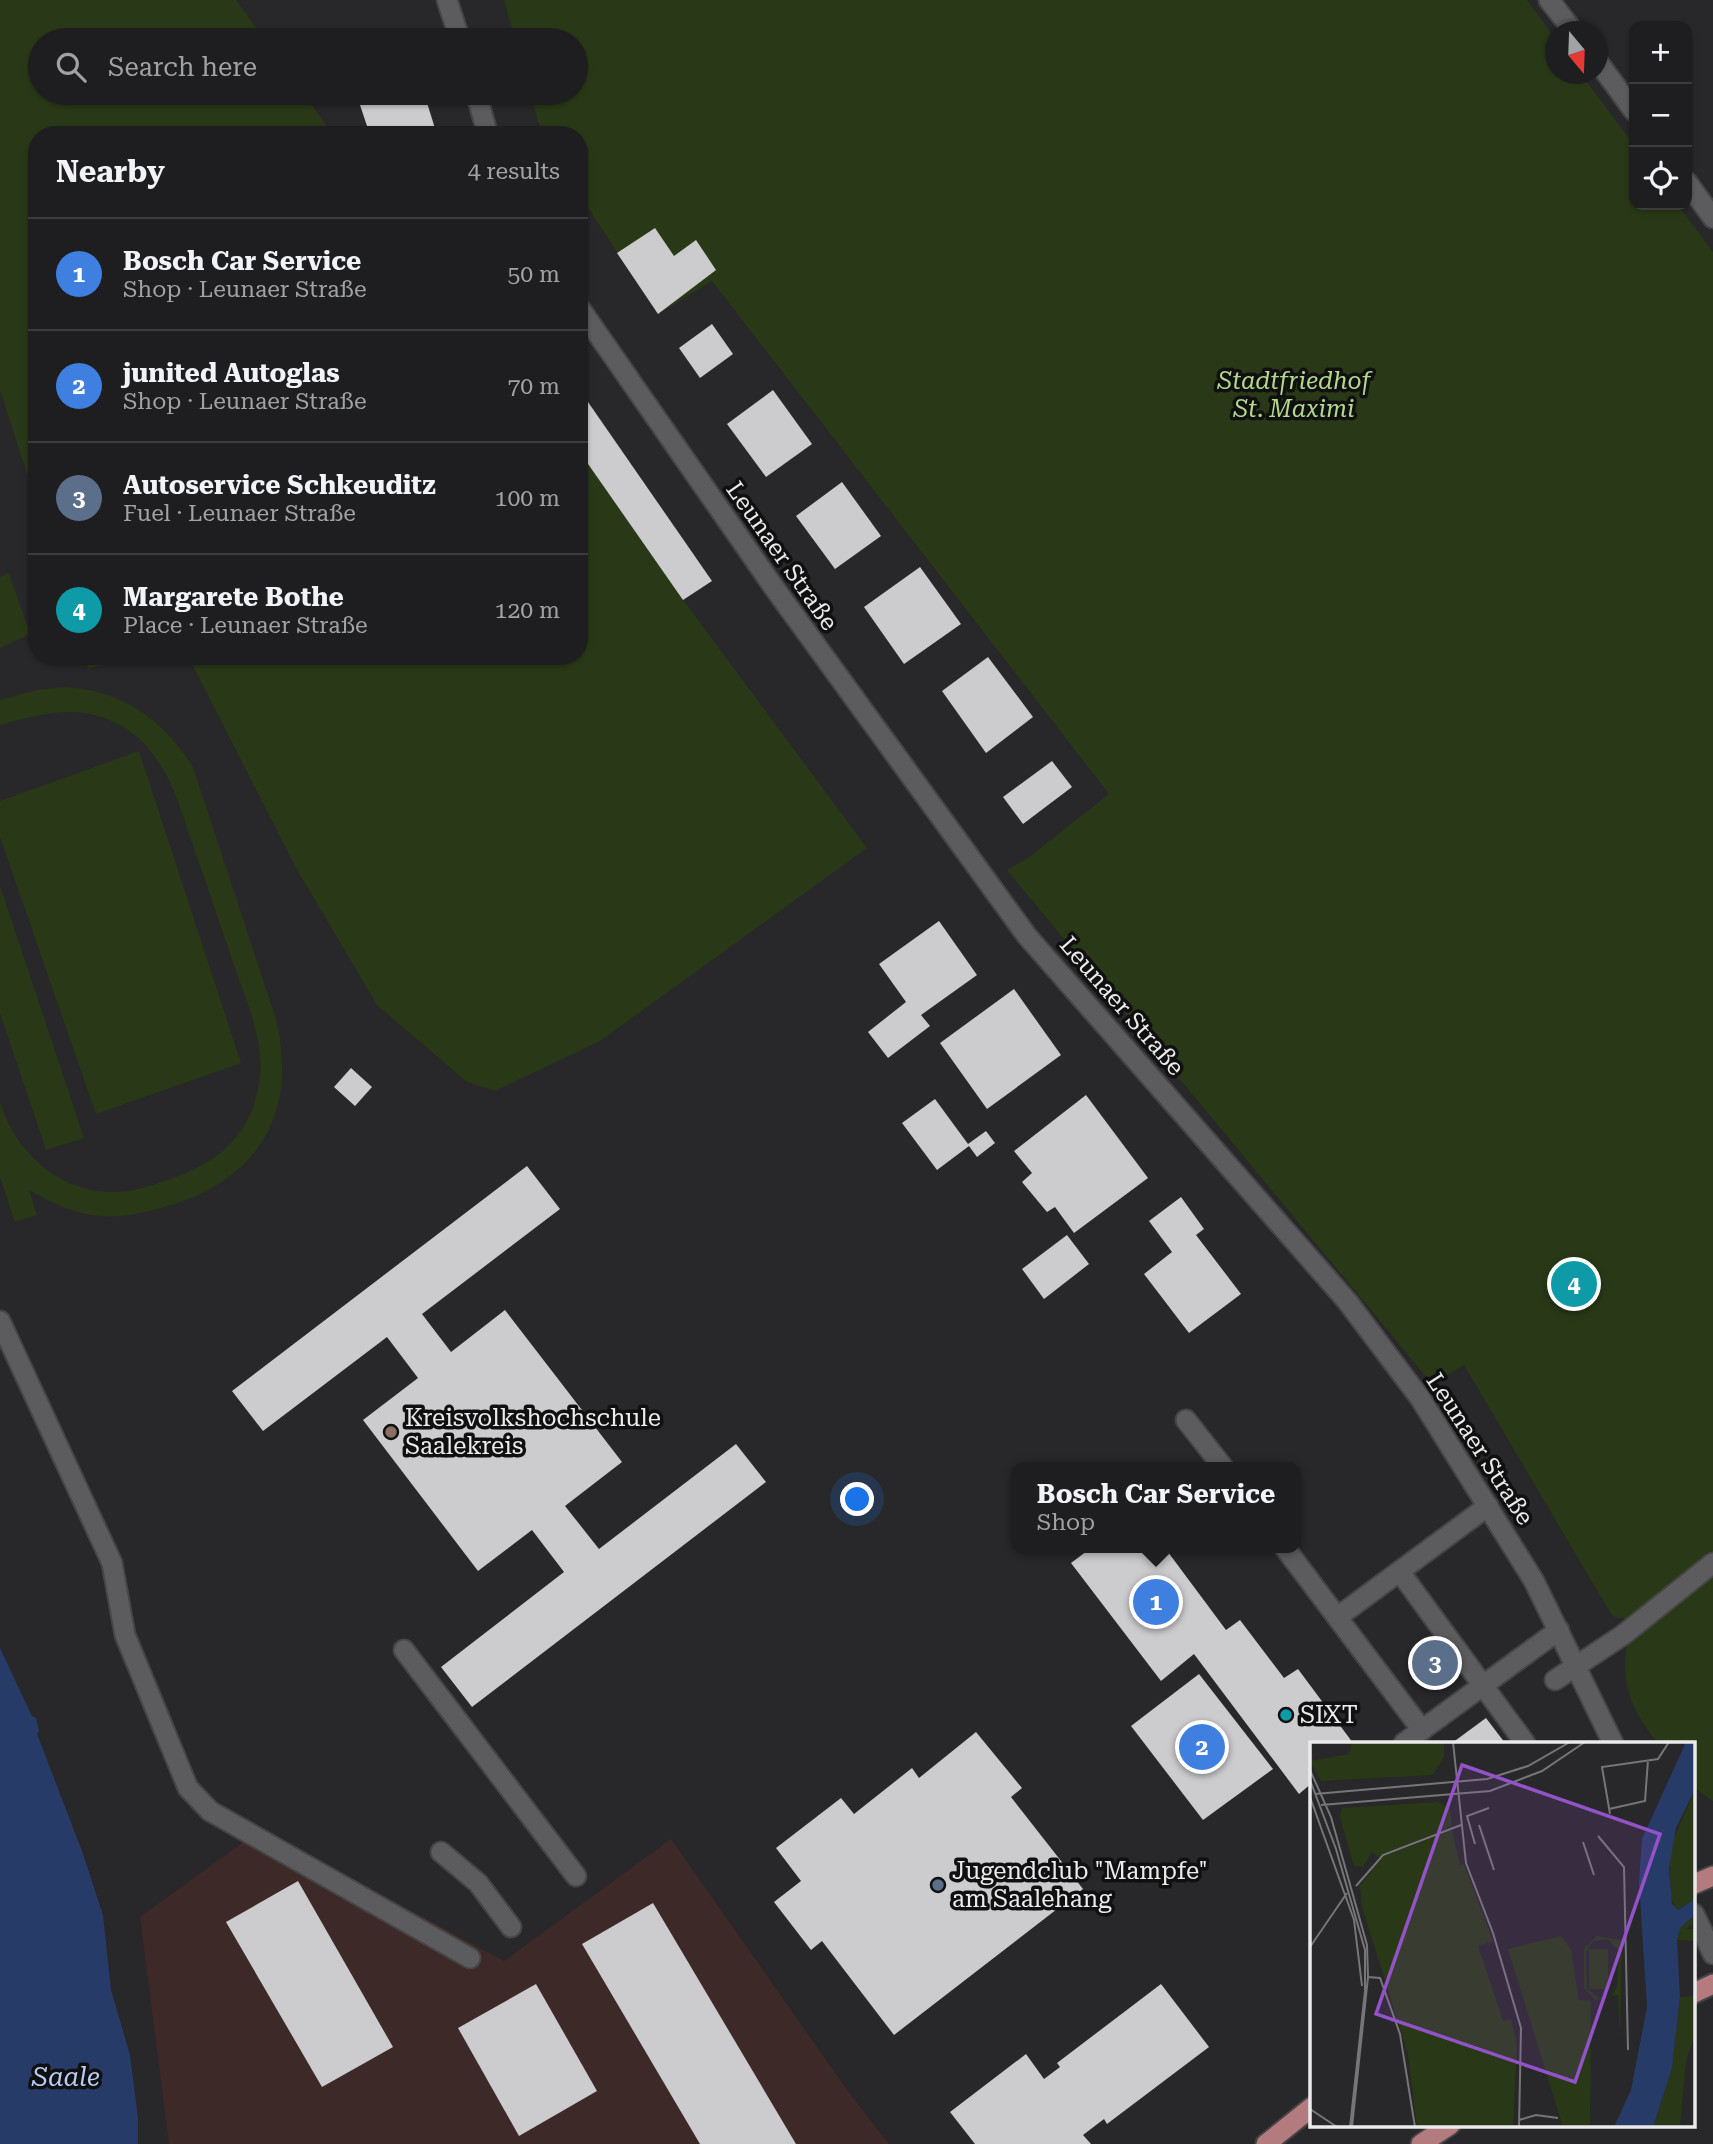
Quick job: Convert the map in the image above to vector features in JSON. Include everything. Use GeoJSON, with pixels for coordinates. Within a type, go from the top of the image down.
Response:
{"type":"FeatureCollection","features":[{"type":"Feature","properties":{"kind":"main road"},"geometry":{"type":"LineString","coordinates":[[1696,1883],[1713,1876]]}},
{"type":"Feature","properties":{"kind":"main road"},"geometry":{"type":"LineString","coordinates":[[1696,1992],[1713,1984]]}},
{"type":"Feature","properties":{"kind":"main road"},"geometry":{"type":"LineString","coordinates":[[1266,2144],[1310,2109]]}},
{"type":"Feature","properties":{"kind":"main road"},"geometry":{"type":"LineString","coordinates":[[1421,2144],[1448,2126]]}},
{"type":"Feature","properties":{"kind":"street"},"geometry":{"type":"LineString","coordinates":[[447,0],[456,28]]}},
{"type":"Feature","properties":{"kind":"street"},"geometry":{"type":"LineString","coordinates":[[1549,0],[1565,21]]}},
{"type":"Feature","properties":{"kind":"street"},"geometry":{"type":"LineString","coordinates":[[1608,76],[1629,104]]}},
{"type":"Feature","properties":{"kind":"street"},"geometry":{"type":"LineString","coordinates":[[479,105],[485,126]]}},
{"type":"Feature","properties":{"kind":"street"},"geometry":{"type":"LineString","coordinates":[[1692,189],[1713,218]]}},
{"type":"Feature","properties":{"kind":"street","name":"Leunaer Straße"},"geometry":{"type":"LineString","coordinates":[[588,320],[775,589],[1027,936],[1347,1301],[1420,1398],[1534,1581],[1613,1742]]}},
{"type":"Feature","properties":{"kind":"street"},"geometry":{"type":"LineString","coordinates":[[0,1321],[112,1563],[125,1635],[188,1788],[210,1811],[470,1958]]}},
{"type":"Feature","properties":{"kind":"street"},"geometry":{"type":"LineString","coordinates":[[1186,1420],[1219,1462]]}},
{"type":"Feature","properties":{"kind":"street"},"geometry":{"type":"LineString","coordinates":[[1339,1616],[1488,1506]]}},
{"type":"Feature","properties":{"kind":"street"},"geometry":{"type":"LineString","coordinates":[[1289,1553],[1339,1616],[1422,1730]]}},
{"type":"Feature","properties":{"kind":"street"},"geometry":{"type":"LineString","coordinates":[[1555,1680],[1623,1635],[1713,1563]]}},
{"type":"Feature","properties":{"kind":"street"},"geometry":{"type":"LineString","coordinates":[[1400,1572],[1524,1742]]}},
{"type":"Feature","properties":{"kind":"street"},"geometry":{"type":"LineString","coordinates":[[1405,1742],[1559,1630]]}},
{"type":"Feature","properties":{"kind":"street"},"geometry":{"type":"LineString","coordinates":[[404,1650],[576,1876]]}},
{"type":"Feature","properties":{"kind":"street"},"geometry":{"type":"LineString","coordinates":[[441,1852],[478,1883],[511,1927]]}},
{"type":"Feature","properties":{"kind":"street"},"geometry":{"type":"LineString","coordinates":[[1696,1918],[1713,1954]]}},
{"type":"Feature","properties":{"kind":"shaded area"},"geometry":{"type":"Polygon","coordinates":[[[261,1829],[504,1961],[671,1839],[850,2094],[889,2144],[169,2144],[140,1917],[261,1829]]]}},
{"type":"Feature","properties":{"kind":"green space"},"geometry":{"type":"Polygon","coordinates":[[[0,0],[236,0],[256,28],[28,28],[28,105],[312,105],[327,126],[28,126],[28,476],[0,390],[0,0]]]}},
{"type":"Feature","properties":{"kind":"green space","name":"Stadtfriedhof St. Maximi"},"geometry":{"type":"Polygon","coordinates":[[[504,0],[1527,0],[1545,24],[1545,84],[1588,84],[1629,138],[1629,210],[1682,210],[1713,252],[1713,1552],[1632,1618],[1617,1618],[1611,1614],[1464,1365],[1432,1384],[1007,870],[1028,858],[1109,794],[712,281],[658,314],[588,208],[588,126],[539,126],[533,105],[588,105],[588,28],[512,28],[504,0]]]}},
{"type":"Feature","properties":{"kind":"green space"},"geometry":{"type":"Polygon","coordinates":[[[588,464],[684,601],[867,848],[600,1041],[495,1091],[467,1082],[377,1005],[296,868],[193,665],[588,665],[588,464]]]}},
{"type":"Feature","properties":{"kind":"green space"},"geometry":{"type":"Polygon","coordinates":[[[9,573],[28,635],[0,648],[0,577],[9,573]]]}},
{"type":"Feature","properties":{"kind":"green space"},"geometry":{"type":"Polygon","coordinates":[[[63,687],[103,694],[138,710],[168,735],[193,767],[276,1019],[282,1083],[276,1111],[266,1136],[250,1158],[228,1177],[202,1193],[171,1205],[132,1215],[98,1216],[66,1208],[29,1190],[37,1215],[15,1222],[0,1177],[0,1102],[19,1140],[47,1170],[84,1188],[105,1192],[127,1191],[186,1173],[222,1152],[247,1120],[255,1101],[260,1074],[258,1042],[248,1003],[178,802],[168,778],[153,754],[132,733],[100,716],[51,713],[0,725],[0,700],[37,690],[63,687]]]}},
{"type":"Feature","properties":{"kind":"green space"},"geometry":{"type":"Polygon","coordinates":[[[139,751],[241,1063],[96,1114],[0,837],[0,801],[139,751]]]}},
{"type":"Feature","properties":{"kind":"green space"},"geometry":{"type":"Polygon","coordinates":[[[0,886],[84,1138],[46,1150],[0,1013],[0,886]]]}},
{"type":"Feature","properties":{"kind":"green space"},"geometry":{"type":"Polygon","coordinates":[[[1713,1574],[1713,1801],[1696,1788],[1696,1742],[1656,1742],[1641,1720],[1627,1686],[1627,1646],[1713,1574]]]}},
{"type":"Feature","properties":{"kind":"water","name":"Saale"},"geometry":{"type":"Polygon","coordinates":[[[0,1648],[32,1716],[36,1718],[39,1731],[37,1734],[82,1851],[103,1915],[111,1990],[130,2055],[138,2118],[138,2144],[0,2144],[0,1648]]]}},
{"type":"Feature","properties":{"kind":"building"},"geometry":{"type":"Polygon","coordinates":[[[360,105],[428,105],[434,126],[367,126],[360,105]]]}},
{"type":"Feature","properties":{"kind":"building"},"geometry":{"type":"Polygon","coordinates":[[[655,228],[674,256],[696,240],[716,270],[658,314],[617,253],[655,228]]]}},
{"type":"Feature","properties":{"kind":"building"},"geometry":{"type":"Polygon","coordinates":[[[712,324],[733,354],[700,378],[679,348],[712,324]]]}},
{"type":"Feature","properties":{"kind":"building"},"geometry":{"type":"Polygon","coordinates":[[[773,390],[812,444],[766,477],[727,424],[773,390]]]}},
{"type":"Feature","properties":{"kind":"building"},"geometry":{"type":"Polygon","coordinates":[[[588,402],[712,581],[683,600],[588,464],[588,402]]]}},
{"type":"Feature","properties":{"kind":"building"},"geometry":{"type":"Polygon","coordinates":[[[842,482],[881,536],[835,569],[796,516],[842,482]]]}},
{"type":"Feature","properties":{"kind":"building"},"geometry":{"type":"Polygon","coordinates":[[[920,567],[961,624],[904,664],[864,607],[920,567]]]}},
{"type":"Feature","properties":{"kind":"building"},"geometry":{"type":"Polygon","coordinates":[[[988,657],[1033,717],[986,753],[942,691],[988,657]]]}},
{"type":"Feature","properties":{"kind":"building"},"geometry":{"type":"Polygon","coordinates":[[[1052,761],[1072,787],[1023,824],[1003,797],[1052,761]]]}},
{"type":"Feature","properties":{"kind":"building"},"geometry":{"type":"Polygon","coordinates":[[[939,921],[977,975],[921,1015],[930,1026],[888,1058],[868,1032],[906,1002],[879,964],[939,921]]]}},
{"type":"Feature","properties":{"kind":"building"},"geometry":{"type":"Polygon","coordinates":[[[1014,989],[1061,1055],[987,1109],[940,1043],[1014,989]]]}},
{"type":"Feature","properties":{"kind":"building"},"geometry":{"type":"Polygon","coordinates":[[[351,1068],[372,1087],[355,1106],[334,1087],[351,1068]]]}},
{"type":"Feature","properties":{"kind":"building"},"geometry":{"type":"Polygon","coordinates":[[[1086,1095],[1148,1178],[1074,1233],[1055,1207],[1047,1212],[1022,1182],[1032,1173],[1014,1151],[1086,1095]]]}},
{"type":"Feature","properties":{"kind":"building"},"geometry":{"type":"Polygon","coordinates":[[[935,1099],[968,1144],[986,1131],[995,1143],[977,1157],[969,1146],[937,1170],[902,1123],[935,1099]]]}},
{"type":"Feature","properties":{"kind":"building"},"geometry":{"type":"Polygon","coordinates":[[[527,1166],[560,1209],[422,1314],[451,1352],[505,1310],[622,1462],[565,1506],[599,1549],[736,1444],[766,1482],[472,1707],[441,1667],[564,1572],[532,1530],[478,1571],[363,1420],[418,1378],[387,1337],[263,1431],[232,1391],[527,1166]]]}},
{"type":"Feature","properties":{"kind":"building"},"geometry":{"type":"Polygon","coordinates":[[[1181,1197],[1204,1229],[1196,1235],[1241,1294],[1189,1333],[1144,1274],[1172,1252],[1149,1221],[1181,1197]]]}},
{"type":"Feature","properties":{"kind":"building"},"geometry":{"type":"Polygon","coordinates":[[[1067,1235],[1089,1264],[1044,1299],[1022,1269],[1067,1235]]]}},
{"type":"Feature","properties":{"kind":"building"},"geometry":{"type":"Polygon","coordinates":[[[1084,1553],[1169,1553],[1226,1630],[1240,1620],[1284,1678],[1298,1669],[1352,1742],[1310,1742],[1310,1785],[1299,1794],[1194,1654],[1161,1681],[1071,1563],[1084,1553]]]}},
{"type":"Feature","properties":{"kind":"building"},"geometry":{"type":"Polygon","coordinates":[[[1199,1674],[1273,1769],[1203,1820],[1131,1726],[1199,1674]]]}},
{"type":"Feature","properties":{"kind":"building"},"geometry":{"type":"Polygon","coordinates":[[[1486,1718],[1504,1742],[1453,1742],[1486,1718]]]}},
{"type":"Feature","properties":{"kind":"building","name":"Jugendclub \"Mampfe\" am Saalehang"},"geometry":{"type":"Polygon","coordinates":[[[976,1732],[1022,1788],[1011,1797],[1083,1889],[894,2035],[822,1941],[811,1950],[774,1902],[801,1881],[776,1848],[841,1798],[854,1814],[912,1768],[919,1778],[976,1732]]]}},
{"type":"Feature","properties":{"kind":"building"},"geometry":{"type":"Polygon","coordinates":[[[298,1881],[393,2047],[322,2087],[226,1922],[298,1881]]]}},
{"type":"Feature","properties":{"kind":"building"},"geometry":{"type":"Polygon","coordinates":[[[653,1903],[796,2144],[700,2144],[582,1944],[653,1903]]]}},
{"type":"Feature","properties":{"kind":"building"},"geometry":{"type":"Polygon","coordinates":[[[536,1984],[597,2091],[519,2136],[458,2028],[536,1984]]]}},
{"type":"Feature","properties":{"kind":"building"},"geometry":{"type":"Polygon","coordinates":[[[1161,1984],[1209,2047],[1107,2124],[1104,2119],[1083,2135],[1091,2144],[975,2144],[950,2112],[1026,2054],[1044,2079],[1060,2067],[1057,2063],[1161,1984]]]}},
{"type":"Feature","properties":{"kind":"place","name":"Margarete Bothe"},"geometry":{"type":"Point","coordinates":[1574,1284]}},
{"type":"Feature","properties":{"kind":"place","name":"Kreisvolkshochschule Saalekreis"},"geometry":{"type":"Point","coordinates":[391,1432]}},
{"type":"Feature","properties":{"kind":"place","name":"Bosch Car Service"},"geometry":{"type":"Point","coordinates":[1156,1602]}},
{"type":"Feature","properties":{"kind":"place","name":"Autoservice Schkeuditz"},"geometry":{"type":"Point","coordinates":[1435,1663]}},
{"type":"Feature","properties":{"kind":"place","name":"SIXT"},"geometry":{"type":"Point","coordinates":[1286,1715]}},
{"type":"Feature","properties":{"kind":"place","name":"junited Autoglas"},"geometry":{"type":"Point","coordinates":[1202,1747]}},
{"type":"Feature","properties":{"kind":"place","name":"Jugendclub \"Mampfe\" am Saalehang"},"geometry":{"type":"Point","coordinates":[938,1885]}}]}
